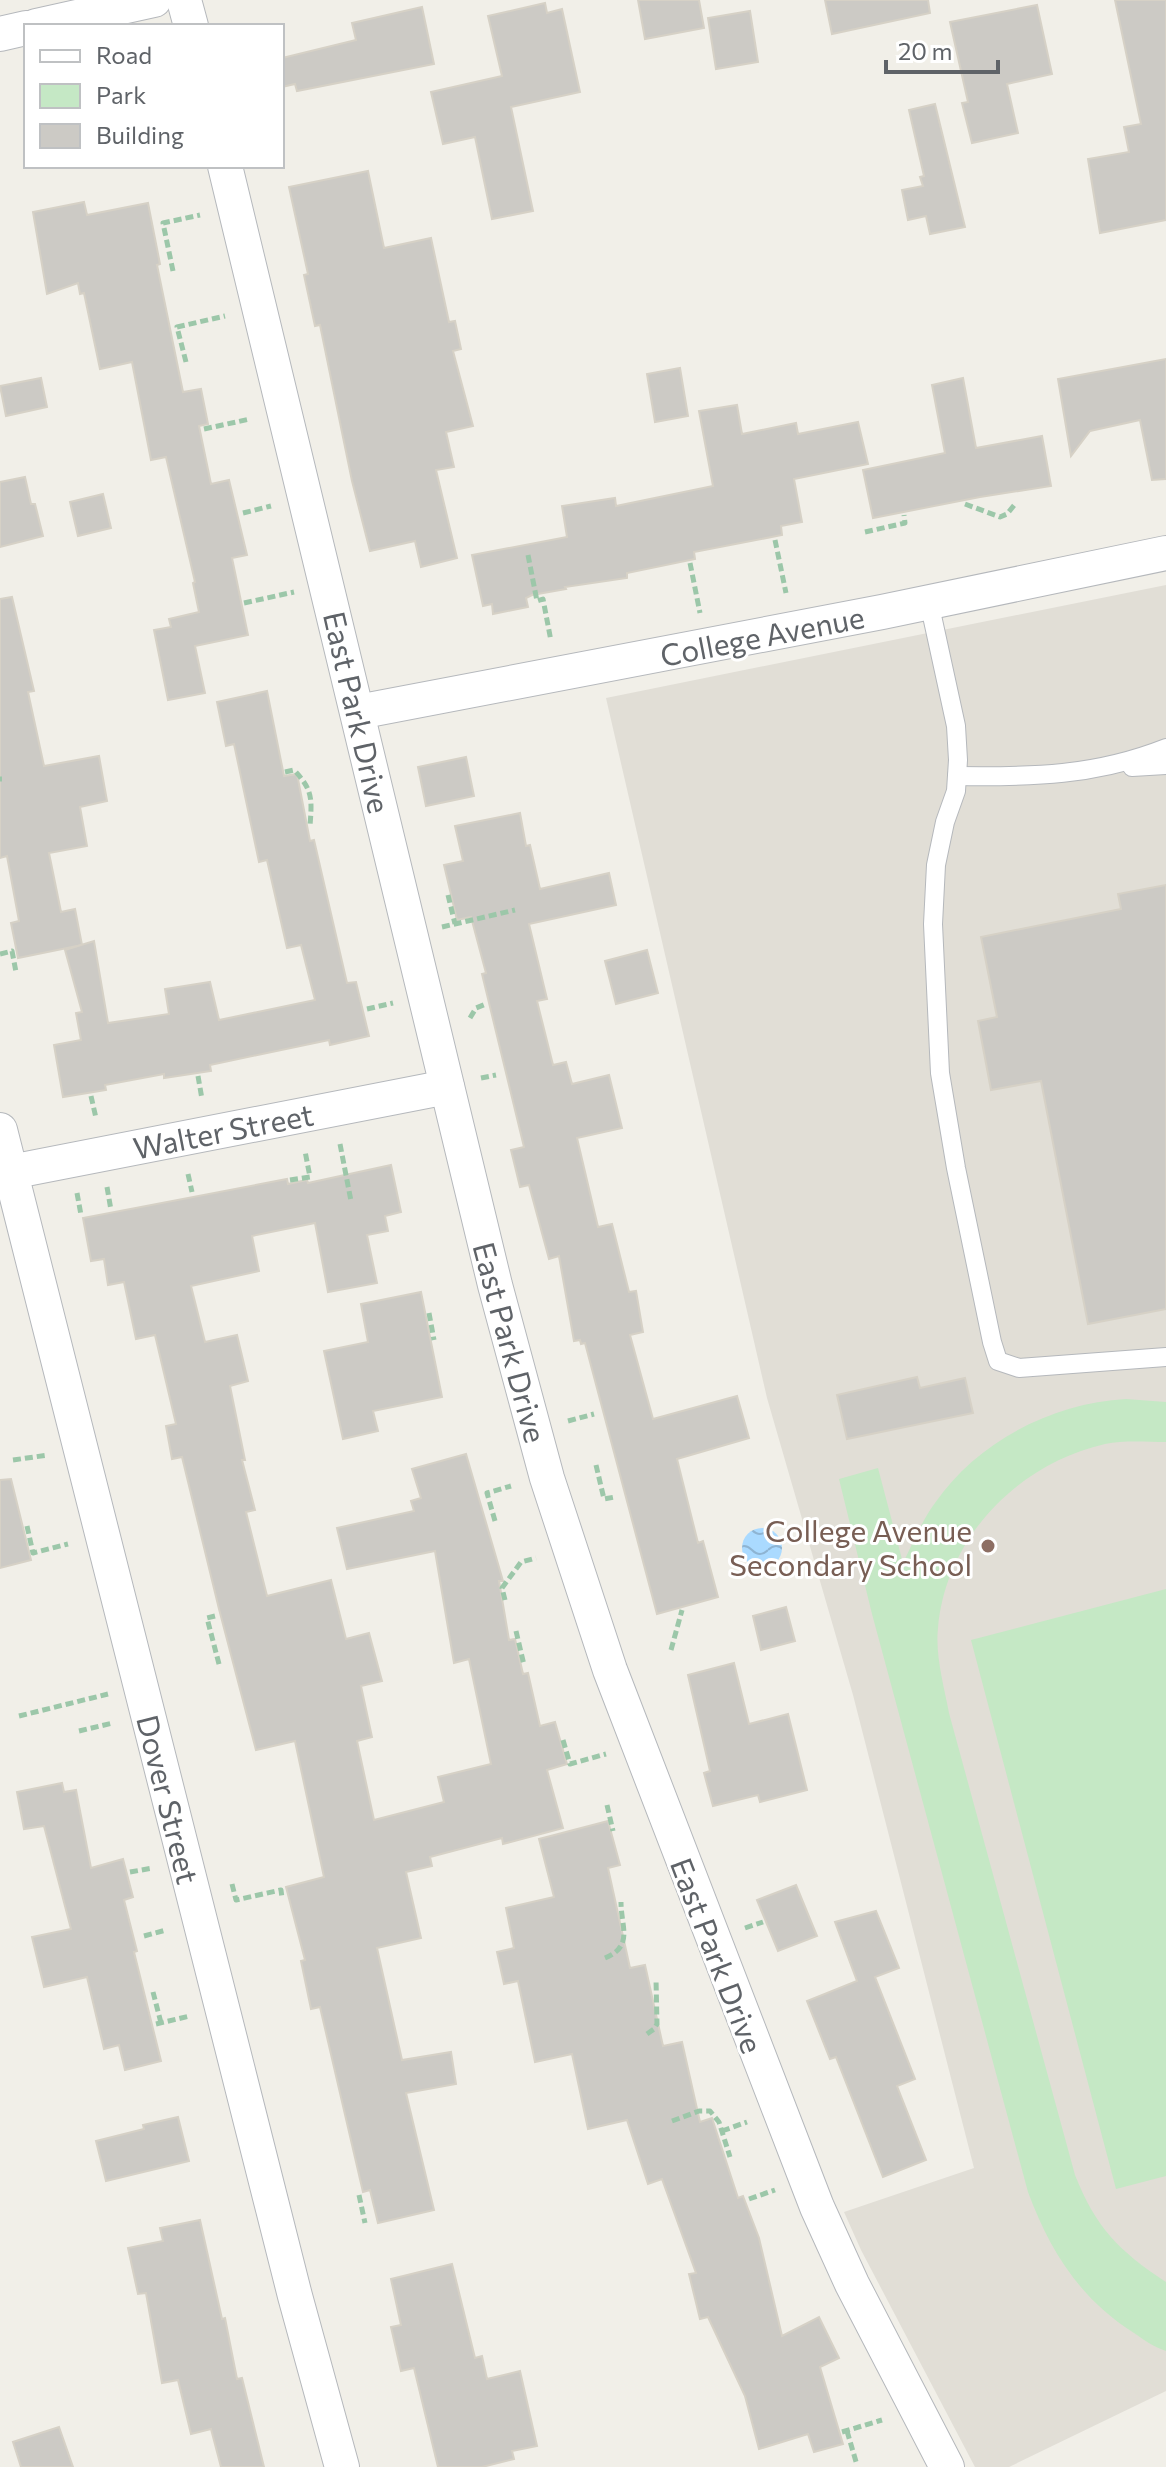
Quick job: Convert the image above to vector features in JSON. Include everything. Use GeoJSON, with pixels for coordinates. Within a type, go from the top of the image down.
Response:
{"type":"FeatureCollection","features":[{"type":"Feature","properties":{"kind":"street"},"geometry":{"type":"LineString","coordinates":[[45,24],[154,0]]}},
{"type":"Feature","properties":{"kind":"street"},"geometry":{"type":"LineString","coordinates":[[184,0],[190,24]]}},
{"type":"Feature","properties":{"kind":"street"},"geometry":{"type":"LineString","coordinates":[[0,34],[24,28]]}},
{"type":"Feature","properties":{"kind":"street","name":"East Park Drive"},"geometry":{"type":"LineString","coordinates":[[225,168],[447,1087],[530,1419],[562,1529],[610,1670],[817,2207],[852,2284],[947,2467]]}},
{"type":"Feature","properties":{"kind":"street","name":"College Avenue"},"geometry":{"type":"LineString","coordinates":[[358,712],[1166,553]]}},
{"type":"Feature","properties":{"kind":"street","name":"Walter Street"},"geometry":{"type":"LineString","coordinates":[[5,1173],[447,1087]]}},
{"type":"Feature","properties":{"kind":"street","name":"Dover Street"},"geometry":{"type":"LineString","coordinates":[[0,1130],[5,1173],[298,2309],[342,2467]]}},
{"type":"Feature","properties":{"kind":"lane"},"geometry":{"type":"LineString","coordinates":[[929,602],[956,726],[957,776],[956,791],[945,822],[936,865],[933,924],[937,1029],[943,1098],[992,1342],[998,1361],[1019,1368],[1166,1357]]}},
{"type":"Feature","properties":{"kind":"lane"},"geometry":{"type":"LineString","coordinates":[[1093,770],[1131,762],[1166,748]]}},
{"type":"Feature","properties":{"kind":"lane"},"geometry":{"type":"LineString","coordinates":[[957,776],[1031,777],[1166,765]]}},
{"type":"Feature","properties":{"kind":"path"},"geometry":{"type":"LineString","coordinates":[[173,271],[163,223],[209,214]]}},
{"type":"Feature","properties":{"kind":"path"},"geometry":{"type":"LineString","coordinates":[[186,362],[177,327],[234,314]]}},
{"type":"Feature","properties":{"kind":"path"},"geometry":{"type":"LineString","coordinates":[[204,429],[258,417]]}},
{"type":"Feature","properties":{"kind":"path"},"geometry":{"type":"LineString","coordinates":[[965,504],[1000,517],[1016,503]]}},
{"type":"Feature","properties":{"kind":"path"},"geometry":{"type":"LineString","coordinates":[[243,513],[280,504]]}},
{"type":"Feature","properties":{"kind":"path"},"geometry":{"type":"LineString","coordinates":[[865,532],[905,523],[904,515]]}},
{"type":"Feature","properties":{"kind":"path"},"geometry":{"type":"LineString","coordinates":[[775,540],[787,599]]}},
{"type":"Feature","properties":{"kind":"path"},"geometry":{"type":"LineString","coordinates":[[528,555],[537,601],[543,599],[552,644]]}},
{"type":"Feature","properties":{"kind":"path"},"geometry":{"type":"LineString","coordinates":[[690,563],[700,616]]}},
{"type":"Feature","properties":{"kind":"path"},"geometry":{"type":"LineString","coordinates":[[244,603],[301,590]]}},
{"type":"Feature","properties":{"kind":"path"},"geometry":{"type":"LineString","coordinates":[[285,772],[294,770],[305,782],[312,797],[310,826]]}},
{"type":"Feature","properties":{"kind":"path"},"geometry":{"type":"LineString","coordinates":[[448,895],[455,924]]}},
{"type":"Feature","properties":{"kind":"path"},"geometry":{"type":"LineString","coordinates":[[410,935],[515,910]]}},
{"type":"Feature","properties":{"kind":"path"},"geometry":{"type":"LineString","coordinates":[[0,954],[12,951],[16,972]]}},
{"type":"Feature","properties":{"kind":"path"},"geometry":{"type":"LineString","coordinates":[[367,1009],[402,1001]]}},
{"type":"Feature","properties":{"kind":"path"},"geometry":{"type":"LineString","coordinates":[[470,1031],[470,1015],[486,1004]]}},
{"type":"Feature","properties":{"kind":"path"},"geometry":{"type":"LineString","coordinates":[[198,1076],[203,1110]]}},
{"type":"Feature","properties":{"kind":"path"},"geometry":{"type":"LineString","coordinates":[[91,1096],[98,1130]]}},
{"type":"Feature","properties":{"kind":"path"},"geometry":{"type":"LineString","coordinates":[[337,1131],[351,1201]]}},
{"type":"Feature","properties":{"kind":"path"},"geometry":{"type":"LineString","coordinates":[[290,1180],[310,1177],[302,1138]]}},
{"type":"Feature","properties":{"kind":"path"},"geometry":{"type":"LineString","coordinates":[[105,1177],[111,1210]]}},
{"type":"Feature","properties":{"kind":"path"},"geometry":{"type":"LineString","coordinates":[[75,1183],[81,1215]]}},
{"type":"Feature","properties":{"kind":"path"},"geometry":{"type":"LineString","coordinates":[[429,1313],[434,1340]]}},
{"type":"Feature","properties":{"kind":"path"},"geometry":{"type":"LineString","coordinates":[[13,1460],[50,1455]]}},
{"type":"Feature","properties":{"kind":"path"},"geometry":{"type":"LineString","coordinates":[[596,1465],[604,1499],[615,1497]]}},
{"type":"Feature","properties":{"kind":"path"},"geometry":{"type":"LineString","coordinates":[[495,1521],[487,1493],[524,1482]]}},
{"type":"Feature","properties":{"kind":"path"},"geometry":{"type":"LineString","coordinates":[[27,1526],[33,1553],[71,1543]]}},
{"type":"Feature","properties":{"kind":"path"},"geometry":{"type":"LineString","coordinates":[[505,1600],[502,1588],[521,1562],[547,1555]]}},
{"type":"Feature","properties":{"kind":"path"},"geometry":{"type":"LineString","coordinates":[[671,1650],[682,1610]]}},
{"type":"Feature","properties":{"kind":"path"},"geometry":{"type":"LineString","coordinates":[[215,1616],[207,1618],[220,1668]]}},
{"type":"Feature","properties":{"kind":"path"},"geometry":{"type":"LineString","coordinates":[[516,1631],[524,1665]]}},
{"type":"Feature","properties":{"kind":"path"},"geometry":{"type":"LineString","coordinates":[[19,1716],[122,1690]]}},
{"type":"Feature","properties":{"kind":"path"},"geometry":{"type":"LineString","coordinates":[[79,1731],[117,1722]]}},
{"type":"Feature","properties":{"kind":"path"},"geometry":{"type":"LineString","coordinates":[[563,1740],[570,1764],[617,1750]]}},
{"type":"Feature","properties":{"kind":"path"},"geometry":{"type":"LineString","coordinates":[[607,1805],[613,1831]]}},
{"type":"Feature","properties":{"kind":"path"},"geometry":{"type":"LineString","coordinates":[[232,1884],[236,1900],[281,1890],[282,1898]]}},
{"type":"Feature","properties":{"kind":"path"},"geometry":{"type":"LineString","coordinates":[[605,1958],[617,1953],[623,1946],[625,1936],[621,1925],[621,1902]]}},
{"type":"Feature","properties":{"kind":"path"},"geometry":{"type":"LineString","coordinates":[[647,2034],[657,2024],[656,1979]]}},
{"type":"Feature","properties":{"kind":"path"},"geometry":{"type":"LineString","coordinates":[[153,1992],[159,2024],[203,2013]]}},
{"type":"Feature","properties":{"kind":"path"},"geometry":{"type":"LineString","coordinates":[[672,2121],[707,2109],[715,2114],[730,2157]]}},
{"type":"Feature","properties":{"kind":"path"},"geometry":{"type":"LineString","coordinates":[[722,2131],[758,2118]]}},
{"type":"Feature","properties":{"kind":"path"},"geometry":{"type":"LineString","coordinates":[[749,2199],[785,2187]]}},
{"type":"Feature","properties":{"kind":"path"},"geometry":{"type":"LineString","coordinates":[[359,2195],[365,2223]]}},
{"type":"Feature","properties":{"kind":"path"},"geometry":{"type":"LineString","coordinates":[[857,2465],[844,2432],[891,2417]]}},
{"type":"Feature","properties":{"kind":"shaded area","name":"College Avenue Secondary School"},"geometry":{"type":"Polygon","coordinates":[[[1166,585],[1166,2391],[1009,2467],[975,2467],[844,2212],[974,2168],[853,1695],[767,1398],[606,698],[1166,585]]]}},
{"type":"Feature","properties":{"kind":"green space"},"geometry":{"type":"Polygon","coordinates":[[[1126,1399],[1166,1402],[1166,1442],[1105,1444],[1043,1468],[1016,1487],[992,1509],[971,1535],[955,1564],[944,1595],[938,1649],[949,1713],[1075,2175],[1091,2210],[1111,2237],[1135,2260],[1166,2282],[1166,2351],[1115,2320],[1083,2289],[1057,2254],[1028,2192],[872,1614],[839,1479],[878,1468],[903,1563],[935,1503],[952,1481],[994,1444],[1018,1430],[1071,1408],[1126,1399]]]}},
{"type":"Feature","properties":{"kind":"green space"},"geometry":{"type":"Polygon","coordinates":[[[1166,1589],[1166,2176],[1116,2189],[971,1640],[1166,1589]]]}},
{"type":"Feature","properties":{"kind":"water"},"geometry":{"type":"Polygon","coordinates":[[[762,1528],[776,1534],[782,1548],[776,1562],[762,1568],[748,1562],[742,1548],[748,1534],[762,1528]]]}},
{"type":"Feature","properties":{"kind":"building"},"geometry":{"type":"Polygon","coordinates":[[[638,0],[699,0],[704,28],[645,39],[638,0]]]}},
{"type":"Feature","properties":{"kind":"building"},"geometry":{"type":"Polygon","coordinates":[[[825,0],[928,0],[930,13],[832,34],[825,0]]]}},
{"type":"Feature","properties":{"kind":"building"},"geometry":{"type":"Polygon","coordinates":[[[1115,0],[1166,0],[1166,220],[1100,233],[1088,159],[1129,152],[1124,127],[1141,124],[1115,0]]]}},
{"type":"Feature","properties":{"kind":"building"},"geometry":{"type":"Polygon","coordinates":[[[545,3],[547,13],[562,9],[580,92],[511,107],[533,211],[492,219],[475,137],[443,144],[431,92],[502,76],[488,16],[545,3]]]}},
{"type":"Feature","properties":{"kind":"building"},"geometry":{"type":"Polygon","coordinates":[[[1037,5],[1052,74],[1007,84],[1018,133],[972,143],[962,103],[968,102],[950,22],[1037,5]]]}},
{"type":"Feature","properties":{"kind":"building"},"geometry":{"type":"Polygon","coordinates":[[[422,7],[434,64],[297,91],[295,84],[284,87],[284,58],[356,40],[352,23],[422,7]]]}},
{"type":"Feature","properties":{"kind":"building"},"geometry":{"type":"Polygon","coordinates":[[[750,11],[758,62],[716,69],[708,18],[750,11]]]}},
{"type":"Feature","properties":{"kind":"building"},"geometry":{"type":"Polygon","coordinates":[[[935,104],[965,227],[930,234],[926,216],[908,220],[902,190],[923,186],[920,177],[924,176],[909,110],[935,104]]]}},
{"type":"Feature","properties":{"kind":"building"},"geometry":{"type":"Polygon","coordinates":[[[368,171],[384,248],[431,238],[449,322],[455,321],[461,349],[453,351],[473,426],[446,432],[454,467],[436,470],[457,558],[421,567],[415,541],[370,551],[352,481],[320,325],[315,326],[304,275],[308,274],[289,187],[368,171]]]}},
{"type":"Feature","properties":{"kind":"building"},"geometry":{"type":"Polygon","coordinates":[[[84,202],[87,215],[148,203],[160,264],[157,265],[183,392],[201,389],[208,424],[199,426],[211,484],[229,480],[247,555],[232,558],[248,635],[195,646],[205,693],[168,700],[154,630],[171,627],[169,619],[199,612],[166,457],[151,460],[132,362],[100,369],[84,293],[80,294],[78,283],[47,294],[33,212],[84,202]]]}},
{"type":"Feature","properties":{"kind":"building"},"geometry":{"type":"Polygon","coordinates":[[[1166,359],[1166,479],[1152,480],[1140,420],[1090,431],[1071,456],[1058,379],[1166,359]]]}},
{"type":"Feature","properties":{"kind":"building"},"geometry":{"type":"Polygon","coordinates":[[[680,368],[688,416],[655,422],[647,374],[680,368]]]}},
{"type":"Feature","properties":{"kind":"building"},"geometry":{"type":"Polygon","coordinates":[[[41,378],[47,407],[6,416],[0,386],[41,378]]]}},
{"type":"Feature","properties":{"kind":"building"},"geometry":{"type":"Polygon","coordinates":[[[963,378],[976,448],[1042,436],[1051,486],[873,518],[863,470],[945,453],[932,385],[963,378]]]}},
{"type":"Feature","properties":{"kind":"building"},"geometry":{"type":"Polygon","coordinates":[[[737,405],[742,434],[796,423],[798,434],[858,422],[868,464],[794,479],[802,522],[781,526],[782,535],[694,552],[695,559],[627,573],[627,578],[532,595],[526,598],[528,607],[493,614],[492,604],[483,606],[472,555],[567,537],[562,506],[615,498],[616,506],[713,486],[699,411],[737,405]]]}},
{"type":"Feature","properties":{"kind":"building"},"geometry":{"type":"Polygon","coordinates":[[[25,477],[43,536],[0,547],[0,482],[25,477]]]}},
{"type":"Feature","properties":{"kind":"building"},"geometry":{"type":"Polygon","coordinates":[[[103,494],[111,528],[78,536],[70,502],[103,494]]]}},
{"type":"Feature","properties":{"kind":"building"},"geometry":{"type":"Polygon","coordinates":[[[12,597],[34,691],[28,692],[44,766],[99,756],[107,801],[80,807],[87,846],[49,853],[61,912],[75,909],[82,945],[18,958],[11,923],[19,921],[7,856],[0,858],[0,599],[12,597]]]}},
{"type":"Feature","properties":{"kind":"building"},"geometry":{"type":"Polygon","coordinates":[[[267,691],[284,776],[297,774],[310,841],[314,840],[347,983],[356,982],[369,1036],[330,1045],[329,1040],[210,1065],[211,1071],[164,1078],[164,1074],[105,1085],[106,1090],[63,1097],[54,1045],[81,1040],[76,1013],[82,1012],[65,950],[94,941],[108,1023],[169,1014],[165,989],[210,982],[219,1020],[315,1000],[301,945],[287,948],[267,860],[259,862],[234,744],[226,746],[217,702],[267,691]]]}},
{"type":"Feature","properties":{"kind":"building"},"geometry":{"type":"Polygon","coordinates":[[[466,757],[474,796],[426,806],[418,767],[466,757]]]}},
{"type":"Feature","properties":{"kind":"building"},"geometry":{"type":"Polygon","coordinates":[[[520,813],[526,846],[530,845],[540,889],[609,873],[616,905],[529,924],[547,999],[537,1001],[553,1065],[566,1062],[572,1084],[609,1075],[622,1128],[577,1138],[598,1227],[612,1224],[629,1292],[636,1291],[643,1332],[630,1335],[653,1419],[737,1396],[749,1438],[677,1459],[698,1543],[703,1541],[718,1597],[657,1614],[585,1343],[574,1341],[559,1256],[549,1259],[529,1185],[520,1187],[511,1150],[524,1147],[482,974],[486,973],[471,917],[457,920],[444,865],[463,861],[455,826],[520,813]]]}},
{"type":"Feature","properties":{"kind":"building"},"geometry":{"type":"Polygon","coordinates":[[[1166,885],[1166,1309],[1088,1324],[1041,1081],[991,1090],[978,1021],[997,1017],[981,937],[1121,909],[1118,894],[1166,885]]]}},
{"type":"Feature","properties":{"kind":"building"},"geometry":{"type":"Polygon","coordinates":[[[647,950],[658,993],[616,1004],[605,961],[647,950]]]}},
{"type":"Feature","properties":{"kind":"building"},"geometry":{"type":"Polygon","coordinates":[[[391,1165],[401,1212],[385,1216],[388,1231],[367,1235],[377,1283],[328,1292],[315,1223],[252,1236],[259,1271],[191,1286],[205,1342],[237,1335],[248,1381],[230,1386],[245,1460],[242,1460],[255,1510],[246,1512],[267,1596],[331,1580],[346,1639],[369,1633],[382,1681],[361,1686],[372,1737],[357,1741],[374,1820],[444,1802],[438,1777],[491,1764],[469,1659],[454,1663],[435,1551],[347,1569],[337,1528],[414,1511],[411,1501],[421,1498],[412,1469],[466,1454],[503,1581],[499,1581],[509,1640],[515,1639],[523,1674],[528,1673],[540,1726],[555,1722],[567,1764],[547,1770],[563,1828],[503,1844],[502,1838],[430,1857],[432,1866],[406,1872],[421,1938],[377,1948],[402,2060],[451,2052],[456,2084],[406,2093],[434,2210],[378,2223],[370,2190],[363,2192],[320,2007],[311,2009],[301,1961],[305,1960],[286,1887],[324,1877],[295,1741],[256,1750],[182,1457],[172,1459],[166,1426],[176,1424],[155,1335],[136,1339],[124,1282],[108,1285],[104,1259],[91,1261],[83,1218],[287,1179],[288,1184],[307,1180],[308,1183],[391,1165]]]}},
{"type":"Feature","properties":{"kind":"building"},"geometry":{"type":"Polygon","coordinates":[[[421,1292],[442,1397],[373,1411],[378,1431],[343,1439],[324,1351],[368,1342],[361,1304],[421,1292]]]}},
{"type":"Feature","properties":{"kind":"building"},"geometry":{"type":"Polygon","coordinates":[[[917,1377],[920,1388],[965,1378],[973,1413],[847,1439],[837,1395],[917,1377]]]}},
{"type":"Feature","properties":{"kind":"building"},"geometry":{"type":"Polygon","coordinates":[[[11,1479],[31,1560],[0,1568],[0,1480],[11,1479]]]}},
{"type":"Feature","properties":{"kind":"building"},"geometry":{"type":"Polygon","coordinates":[[[786,1607],[795,1641],[761,1650],[753,1616],[786,1607]]]}},
{"type":"Feature","properties":{"kind":"building"},"geometry":{"type":"Polygon","coordinates":[[[734,1663],[749,1724],[788,1714],[807,1790],[760,1802],[758,1795],[713,1806],[704,1773],[710,1771],[688,1675],[734,1663]]]}},
{"type":"Feature","properties":{"kind":"building"},"geometry":{"type":"Polygon","coordinates":[[[62,1783],[64,1792],[76,1790],[91,1868],[123,1859],[133,1897],[124,1900],[161,2061],[125,2070],[119,2045],[104,2049],[87,1977],[44,1987],[32,1937],[71,1929],[44,1826],[24,1829],[17,1792],[62,1783]]]}},
{"type":"Feature","properties":{"kind":"building"},"geometry":{"type":"Polygon","coordinates":[[[608,1821],[620,1865],[608,1868],[630,1968],[645,1965],[663,2046],[682,2042],[700,2122],[712,2118],[738,2198],[743,2196],[759,2238],[782,2336],[819,2317],[839,2358],[820,2367],[843,2444],[814,2452],[808,2434],[759,2449],[745,2396],[708,2317],[700,2319],[689,2274],[696,2273],[662,2179],[648,2184],[627,2120],[588,2129],[572,2054],[535,2062],[518,1981],[504,1984],[497,1952],[514,1948],[506,1908],[554,1897],[539,1839],[608,1821]]]}},
{"type":"Feature","properties":{"kind":"building"},"geometry":{"type":"Polygon","coordinates":[[[796,1885],[817,1936],[778,1951],[757,1900],[796,1885]]]}},
{"type":"Feature","properties":{"kind":"building"},"geometry":{"type":"Polygon","coordinates":[[[876,1911],[899,1968],[875,1977],[915,2079],[897,2086],[926,2160],[883,2177],[836,2057],[830,2059],[807,2001],[857,1981],[835,1922],[876,1911]]]}},
{"type":"Feature","properties":{"kind":"building"},"geometry":{"type":"Polygon","coordinates":[[[178,2117],[189,2161],[106,2181],[96,2141],[178,2117]]]}},
{"type":"Feature","properties":{"kind":"building"},"geometry":{"type":"Polygon","coordinates":[[[200,2220],[237,2379],[242,2378],[264,2467],[221,2467],[211,2429],[191,2434],[178,2380],[162,2383],[146,2293],[138,2294],[128,2248],[163,2241],[160,2228],[200,2220]]]}},
{"type":"Feature","properties":{"kind":"building"},"geometry":{"type":"Polygon","coordinates":[[[452,2264],[475,2358],[482,2356],[487,2379],[520,2371],[537,2446],[512,2451],[514,2459],[482,2467],[438,2467],[414,2368],[401,2371],[391,2327],[401,2325],[391,2279],[452,2264]]]}},
{"type":"Feature","properties":{"kind":"building"},"geometry":{"type":"Polygon","coordinates":[[[59,2427],[73,2467],[21,2467],[13,2442],[59,2427]]]}},
{"type":"Feature","properties":{"kind":"place","name":"College Avenue Secondary School"},"geometry":{"type":"Point","coordinates":[988,1546]}}]}
